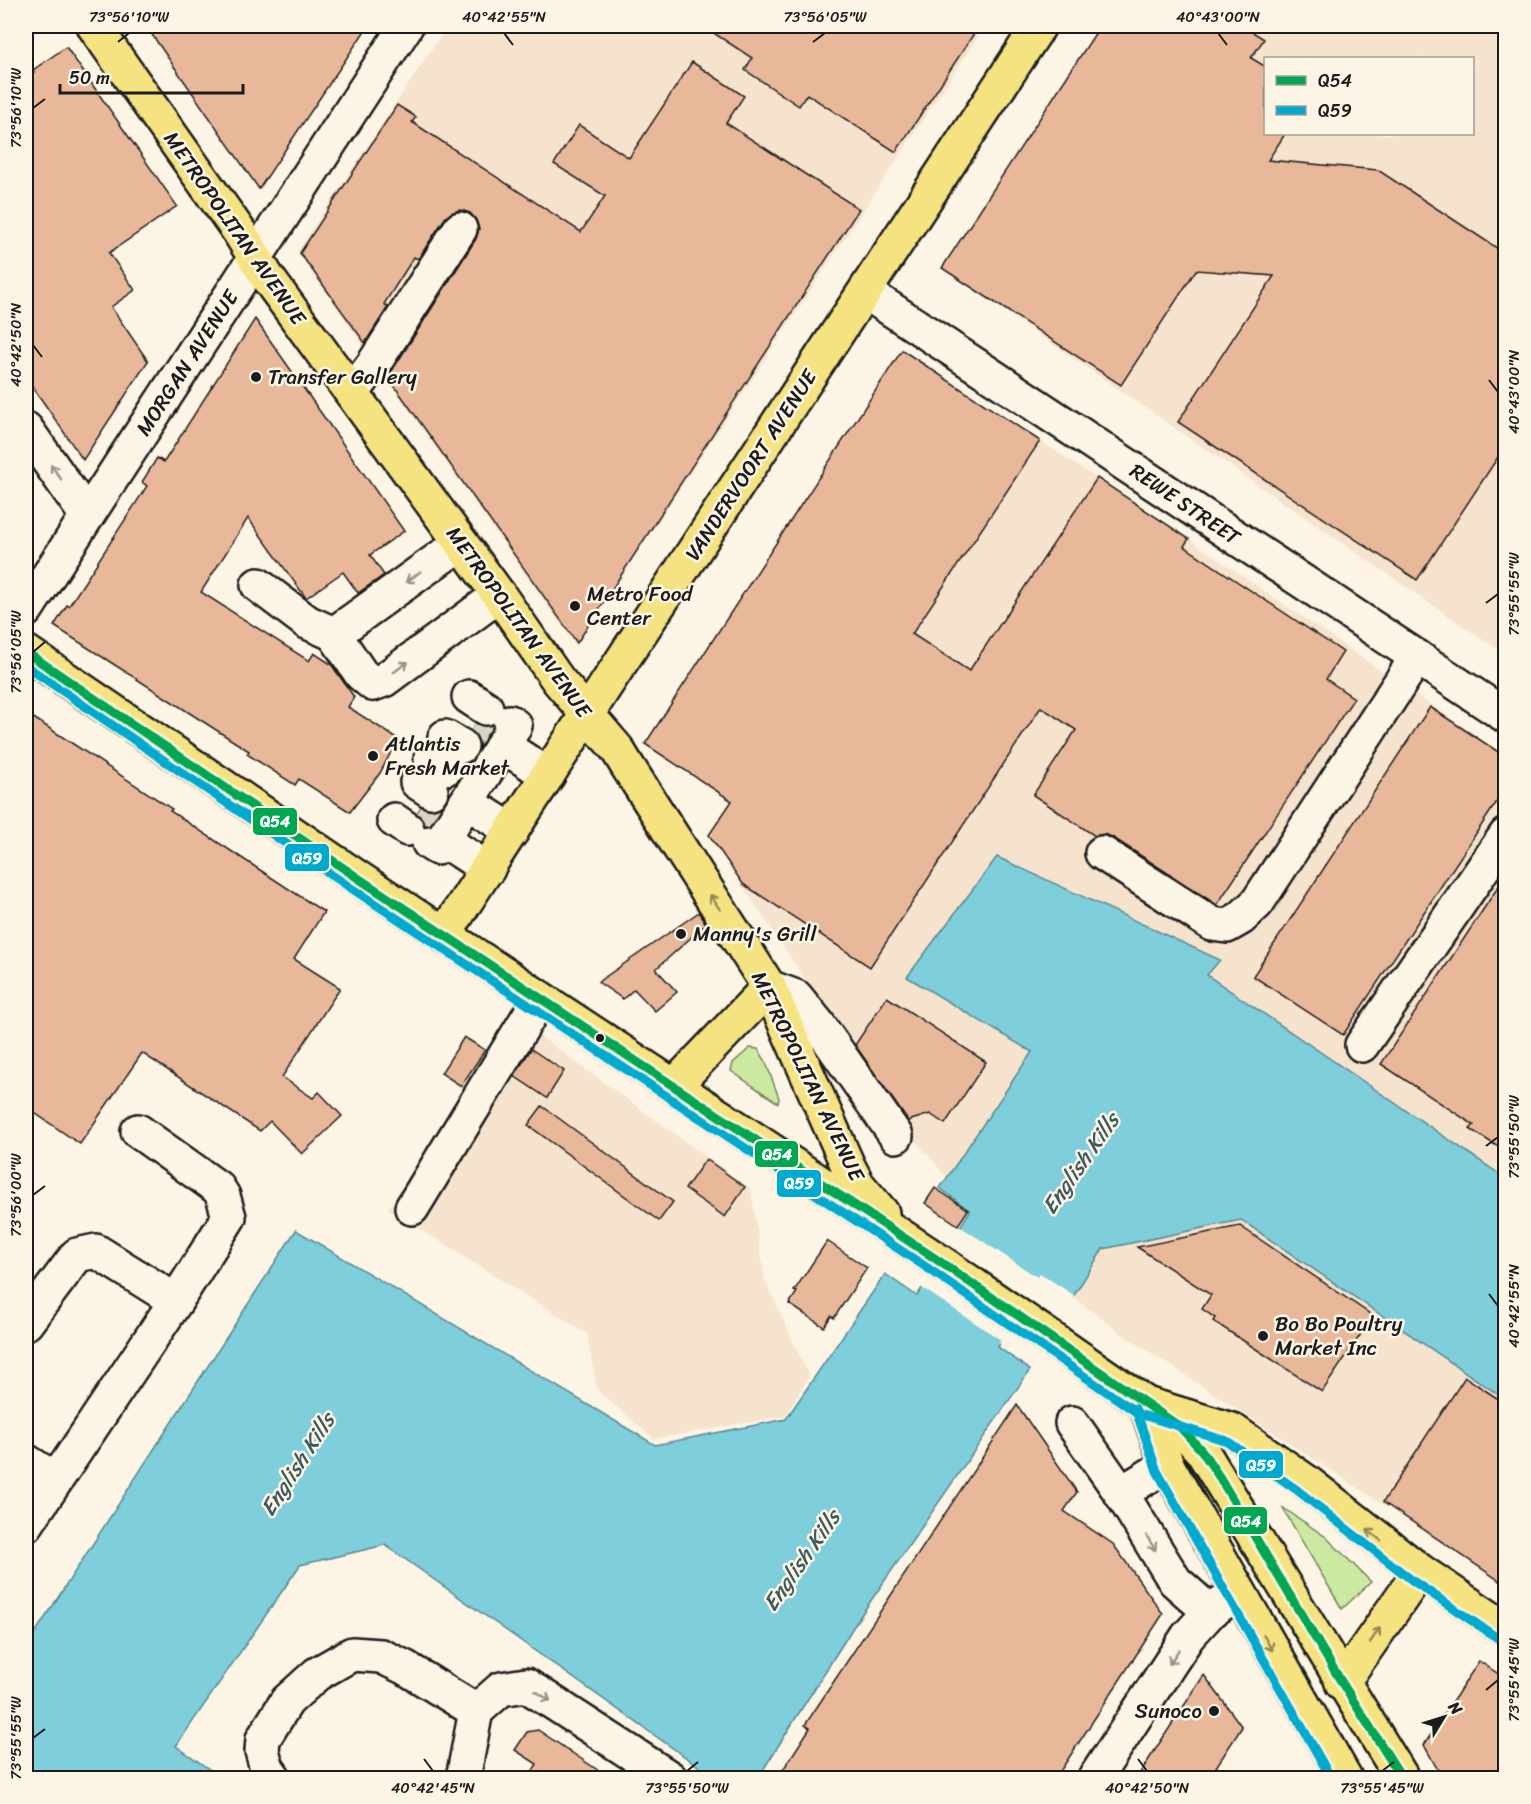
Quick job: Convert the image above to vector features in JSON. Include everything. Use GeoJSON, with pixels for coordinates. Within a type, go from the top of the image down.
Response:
{"type":"FeatureCollection","features":[{"type":"Feature","properties":{"kind":"main road","name":"METROPOLITAN AVENUE"},"geometry":{"type":"LineString","coordinates":[[94,26],[256,256],[267,277],[499,595],[558,680],[616,749],[769,987],[858,1185],[906,1239]]}},
{"type":"Feature","properties":{"kind":"main road","name":"VANDERVOORT AVENUE"},"geometry":{"type":"LineString","coordinates":[[444,935],[1039,26]]}},
{"type":"Feature","properties":{"kind":"main road"},"geometry":{"type":"LineString","coordinates":[[26,652],[444,935],[906,1239],[1180,1427],[1202,1451],[1402,1779]]}},
{"type":"Feature","properties":{"kind":"main road"},"geometry":{"type":"LineString","coordinates":[[674,1086],[769,987]]}},
{"type":"Feature","properties":{"kind":"main road"},"geometry":{"type":"LineString","coordinates":[[1146,1404],[1167,1465],[1345,1779]]}},
{"type":"Feature","properties":{"kind":"main road"},"geometry":{"type":"LineString","coordinates":[[1146,1404],[1233,1430],[1304,1480],[1420,1571],[1506,1629]]}},
{"type":"Feature","properties":{"kind":"main road"},"geometry":{"type":"LineString","coordinates":[[1342,1683],[1420,1571]]}},
{"type":"Feature","properties":{"kind":"main road"},"geometry":{"type":"LineString","coordinates":[[1239,1592],[1260,1592],[1272,1600],[1363,1750],[1385,1779]]}},
{"type":"Feature","properties":{"kind":"street","name":"MORGAN AVENUE"},"geometry":{"type":"LineString","coordinates":[[26,610],[406,26]]}},
{"type":"Feature","properties":{"kind":"street"},"geometry":{"type":"LineString","coordinates":[[352,393],[373,365],[460,229]]}},
{"type":"Feature","properties":{"kind":"street","name":"REWE STREET"},"geometry":{"type":"LineString","coordinates":[[865,292],[1506,716]]}},
{"type":"Feature","properties":{"kind":"street"},"geometry":{"type":"LineString","coordinates":[[26,429],[87,516]]}},
{"type":"Feature","properties":{"kind":"street"},"geometry":{"type":"LineString","coordinates":[[334,634],[461,543]]}},
{"type":"Feature","properties":{"kind":"street"},"geometry":{"type":"LineString","coordinates":[[258,585],[307,622],[334,634],[361,674],[373,684],[384,680],[499,595]]}},
{"type":"Feature","properties":{"kind":"street"},"geometry":{"type":"LineString","coordinates":[[1102,853],[1212,924],[1227,926],[1240,918],[1257,903],[1417,657]]}},
{"type":"Feature","properties":{"kind":"street"},"geometry":{"type":"LineString","coordinates":[[456,776],[548,775]]}},
{"type":"Feature","properties":{"kind":"street"},"geometry":{"type":"LineString","coordinates":[[456,776],[512,831]]}},
{"type":"Feature","properties":{"kind":"street"},"geometry":{"type":"LineString","coordinates":[[456,776],[488,868]]}},
{"type":"Feature","properties":{"kind":"street"},"geometry":{"type":"LineString","coordinates":[[1362,1045],[1506,835]]}},
{"type":"Feature","properties":{"kind":"street"},"geometry":{"type":"LineString","coordinates":[[769,987],[796,997],[819,1024],[896,1136]]}},
{"type":"Feature","properties":{"kind":"street"},"geometry":{"type":"LineString","coordinates":[[412,1208],[540,998]]}},
{"type":"Feature","properties":{"kind":"street"},"geometry":{"type":"LineString","coordinates":[[26,1525],[176,1301],[229,1217],[223,1196],[218,1188],[138,1131]]}},
{"type":"Feature","properties":{"kind":"street"},"geometry":{"type":"LineString","coordinates":[[26,1323],[77,1255],[96,1251],[176,1301]]}},
{"type":"Feature","properties":{"kind":"street"},"geometry":{"type":"LineString","coordinates":[[1072,1423],[1121,1493],[1175,1581],[1210,1612]]}},
{"type":"Feature","properties":{"kind":"street"},"geometry":{"type":"LineString","coordinates":[[26,1461],[56,1480]]}},
{"type":"Feature","properties":{"kind":"street"},"geometry":{"type":"LineString","coordinates":[[1121,1493],[1167,1465]]}},
{"type":"Feature","properties":{"kind":"street"},"geometry":{"type":"LineString","coordinates":[[1095,1779],[1188,1636],[1210,1612],[1239,1592]]}},
{"type":"Feature","properties":{"kind":"street"},"geometry":{"type":"LineString","coordinates":[[274,1779],[267,1768],[262,1752],[263,1739],[287,1701],[317,1674],[352,1654],[381,1656],[406,1668],[476,1712]]}},
{"type":"Feature","properties":{"kind":"street"},"geometry":{"type":"LineString","coordinates":[[463,1779],[476,1712],[501,1689],[526,1685],[670,1779]]}},
{"type":"Feature","properties":{"kind":"shaded area"},"geometry":{"type":"Polygon","coordinates":[[[447,26],[985,26],[576,646],[297,252],[447,26]]]}},
{"type":"Feature","properties":{"kind":"shaded area"},"geometry":{"type":"Polygon","coordinates":[[[1100,26],[1505,26],[1505,655],[942,268],[1100,26]]]}},
{"type":"Feature","properties":{"kind":"shaded area"},"geometry":{"type":"Polygon","coordinates":[[[902,350],[1189,539],[1505,756],[1505,1178],[1206,974],[1219,960],[1032,1052],[947,1178],[898,1119],[709,835],[731,801],[645,744],[902,350]]]}},
{"type":"Feature","properties":{"kind":"shaded area"},"geometry":{"type":"Polygon","coordinates":[[[518,1020],[751,1189],[765,1280],[809,1376],[786,1416],[654,1439],[597,1390],[587,1334],[388,1209],[518,1020]]]}},
{"type":"Feature","properties":{"kind":"shaded area"},"geometry":{"type":"Polygon","coordinates":[[[1241,1220],[1505,1399],[1505,1584],[1119,1332],[1073,1297],[1102,1249],[1241,1220]]]}},
{"type":"Feature","properties":{"kind":"green space"},"geometry":{"type":"Polygon","coordinates":[[[750,1048],[758,1049],[765,1060],[779,1098],[778,1103],[731,1071],[733,1063],[750,1048]]]}},
{"type":"Feature","properties":{"kind":"green space"},"geometry":{"type":"Polygon","coordinates":[[[1282,1507],[1326,1537],[1371,1582],[1342,1609],[1282,1507]]]}},
{"type":"Feature","properties":{"kind":"water","name":"English Kills"},"geometry":{"type":"Polygon","coordinates":[[[997,857],[1220,960],[1207,975],[1505,1178],[1505,1399],[1241,1220],[1103,1249],[1073,1297],[1040,1278],[998,1347],[1030,1370],[859,1618],[758,1778],[735,1778],[708,1773],[385,1545],[300,1565],[176,1746],[222,1778],[26,1778],[26,1647],[296,1230],[655,1445],[786,1419],[885,1274],[917,1296],[970,1211],[940,1188],[1032,1052],[907,977],[997,857]]]}},
{"type":"Feature","properties":{"kind":"pier"},"geometry":{"type":"Polygon","coordinates":[[[958,1225],[1037,1277],[1040,1273],[1075,1296],[1071,1300],[1041,1282],[1002,1346],[999,1343],[1001,1340],[919,1286],[958,1225]]]}},
{"type":"Feature","properties":{"kind":"building"},"geometry":{"type":"Polygon","coordinates":[[[146,26],[368,26],[259,189],[146,26]]]}},
{"type":"Feature","properties":{"kind":"building"},"geometry":{"type":"Polygon","coordinates":[[[703,26],[979,26],[896,152],[807,94],[799,106],[745,70],[752,58],[703,26]]]}},
{"type":"Feature","properties":{"kind":"building"},"geometry":{"type":"Polygon","coordinates":[[[1100,26],[1243,26],[1264,39],[1251,58],[1264,66],[1264,135],[1284,135],[1268,160],[1378,170],[1506,254],[1506,445],[1417,580],[1178,422],[1274,276],[1196,270],[1121,385],[942,268],[1100,26]]]}},
{"type":"Feature","properties":{"kind":"building"},"geometry":{"type":"Polygon","coordinates":[[[66,47],[177,206],[109,253],[135,290],[111,307],[148,361],[83,460],[26,377],[26,78],[34,72],[33,70],[66,47]]]}},
{"type":"Feature","properties":{"kind":"building"},"geometry":{"type":"Polygon","coordinates":[[[692,62],[744,96],[726,123],[859,209],[577,643],[388,377],[476,239],[479,229],[476,220],[470,213],[460,210],[445,218],[418,259],[414,257],[384,304],[388,307],[365,343],[300,253],[397,105],[416,117],[412,122],[581,232],[605,196],[554,164],[579,125],[629,158],[692,62]]]}},
{"type":"Feature","properties":{"kind":"building"},"geometry":{"type":"Polygon","coordinates":[[[255,319],[404,531],[370,555],[384,575],[358,593],[343,572],[306,598],[248,518],[201,592],[309,661],[314,653],[331,664],[354,697],[348,707],[398,739],[380,773],[350,812],[299,779],[295,785],[247,754],[249,751],[54,626],[147,486],[142,482],[157,458],[164,462],[255,319]]]}},
{"type":"Feature","properties":{"kind":"building"},"geometry":{"type":"Polygon","coordinates":[[[902,350],[1040,441],[912,634],[969,671],[1097,478],[1189,539],[1184,546],[1343,652],[1326,679],[1354,698],[1217,905],[1112,837],[1104,834],[1095,836],[1033,795],[1076,730],[1041,707],[870,967],[743,884],[709,835],[732,801],[645,744],[902,350]]]}},
{"type":"Feature","properties":{"kind":"building"},"geometry":{"type":"Polygon","coordinates":[[[1430,707],[1506,757],[1506,788],[1343,1035],[1253,976],[1430,707]]]}},
{"type":"Feature","properties":{"kind":"building"},"geometry":{"type":"Polygon","coordinates":[[[26,713],[324,912],[294,959],[340,988],[282,1077],[313,1098],[319,1092],[342,1116],[302,1154],[270,1121],[260,1131],[142,1053],[80,1144],[26,1107],[26,713]]]}},
{"type":"Feature","properties":{"kind":"building"},"geometry":{"type":"Polygon","coordinates":[[[476,724],[484,727],[492,725],[480,746],[477,737],[471,731],[476,724]]]}},
{"type":"Feature","properties":{"kind":"building"},"geometry":{"type":"Polygon","coordinates":[[[442,806],[430,824],[425,825],[424,820],[417,813],[421,807],[431,810],[442,806]]]}},
{"type":"Feature","properties":{"kind":"building"},"geometry":{"type":"Polygon","coordinates":[[[1506,875],[1506,1152],[1470,1129],[1474,1125],[1381,1064],[1506,875]]]}},
{"type":"Feature","properties":{"kind":"building"},"geometry":{"type":"Polygon","coordinates":[[[699,912],[706,924],[656,969],[677,992],[655,1011],[634,989],[623,999],[598,982],[699,912]]]}},
{"type":"Feature","properties":{"kind":"building"},"geometry":{"type":"Polygon","coordinates":[[[887,997],[986,1062],[945,1124],[930,1114],[908,1121],[855,1045],[887,997]]]}},
{"type":"Feature","properties":{"kind":"building"},"geometry":{"type":"Polygon","coordinates":[[[464,1037],[485,1050],[461,1086],[441,1073],[464,1037]]]}},
{"type":"Feature","properties":{"kind":"building"},"geometry":{"type":"Polygon","coordinates":[[[531,1049],[564,1071],[547,1098],[514,1076],[531,1049]]]}},
{"type":"Feature","properties":{"kind":"building"},"geometry":{"type":"Polygon","coordinates":[[[542,1106],[673,1202],[659,1221],[528,1125],[542,1106]]]}},
{"type":"Feature","properties":{"kind":"building"},"geometry":{"type":"Polygon","coordinates":[[[706,1159],[745,1187],[725,1217],[685,1189],[706,1159]]]}},
{"type":"Feature","properties":{"kind":"building"},"geometry":{"type":"Polygon","coordinates":[[[935,1188],[968,1210],[958,1225],[925,1203],[935,1188]]]}},
{"type":"Feature","properties":{"kind":"building"},"geometry":{"type":"Polygon","coordinates":[[[1240,1226],[1373,1316],[1322,1392],[1213,1321],[1215,1318],[1202,1309],[1211,1295],[1137,1247],[1240,1226]]]}},
{"type":"Feature","properties":{"kind":"building"},"geometry":{"type":"Polygon","coordinates":[[[827,1241],[867,1268],[834,1318],[831,1316],[824,1327],[789,1304],[797,1292],[794,1291],[827,1241]]]}},
{"type":"Feature","properties":{"kind":"building"},"geometry":{"type":"Polygon","coordinates":[[[1465,1377],[1506,1404],[1506,1585],[1383,1502],[1465,1377]]]}},
{"type":"Feature","properties":{"kind":"building"},"geometry":{"type":"Polygon","coordinates":[[[1017,1405],[1077,1492],[1064,1511],[1113,1544],[1163,1614],[1055,1779],[777,1779],[810,1728],[805,1725],[1017,1405]]]}},
{"type":"Feature","properties":{"kind":"building"},"geometry":{"type":"Polygon","coordinates":[[[1479,1661],[1506,1679],[1506,1779],[1443,1779],[1424,1745],[1479,1661]]]}},
{"type":"Feature","properties":{"kind":"building"},"geometry":{"type":"Polygon","coordinates":[[[1204,1675],[1242,1727],[1216,1767],[1235,1779],[1136,1779],[1204,1675]]]}},
{"type":"Feature","properties":{"kind":"building"},"geometry":{"type":"Polygon","coordinates":[[[538,1730],[611,1779],[528,1779],[537,1764],[515,1750],[527,1732],[538,1730]]]}},
{"type":"Feature","properties":{"kind":"tunnel"},"geometry":{"type":"LineString","coordinates":[[475,724],[498,739]]}},
{"type":"Feature","properties":{"kind":"tunnel"},"geometry":{"type":"LineString","coordinates":[[417,813],[439,827]]}},
{"type":"Feature","properties":{"kind":"transit line","name":"Q54"},"geometry":{"type":"LineString","coordinates":[[26,652],[358,878],[936,1259],[1180,1427],[1202,1451],[1220,1478],[1342,1683],[1402,1778]]}},
{"type":"Feature","properties":{"kind":"transit line","name":"Q59"},"geometry":{"type":"LineString","coordinates":[[26,666],[351,888],[929,1269],[1139,1414],[1227,1441],[1297,1490],[1413,1581],[1499,1639]]}},
{"type":"Feature","properties":{"kind":"transit line","name":"Q59"},"geometry":{"type":"LineString","coordinates":[[1135,1408],[1157,1471],[1331,1778]]}},
{"type":"Feature","properties":{"kind":"place","name":"Transfer Gallery"},"geometry":{"type":"Point","coordinates":[256,377]}},
{"type":"Feature","properties":{"kind":"place","name":"Metro Food Center"},"geometry":{"type":"Point","coordinates":[575,606]}},
{"type":"Feature","properties":{"kind":"place","name":"Atlantis Fresh Market"},"geometry":{"type":"Point","coordinates":[373,756]}},
{"type":"Feature","properties":{"kind":"place","name":"Manny's Grill"},"geometry":{"type":"Point","coordinates":[681,934]}},
{"type":"Feature","properties":{"kind":"place","name":"Bo Bo Poultry Market Inc"},"geometry":{"type":"Point","coordinates":[1263,1336]}},
{"type":"Feature","properties":{"kind":"place","name":"Sunoco"},"geometry":{"type":"Point","coordinates":[1214,1711]}}]}
